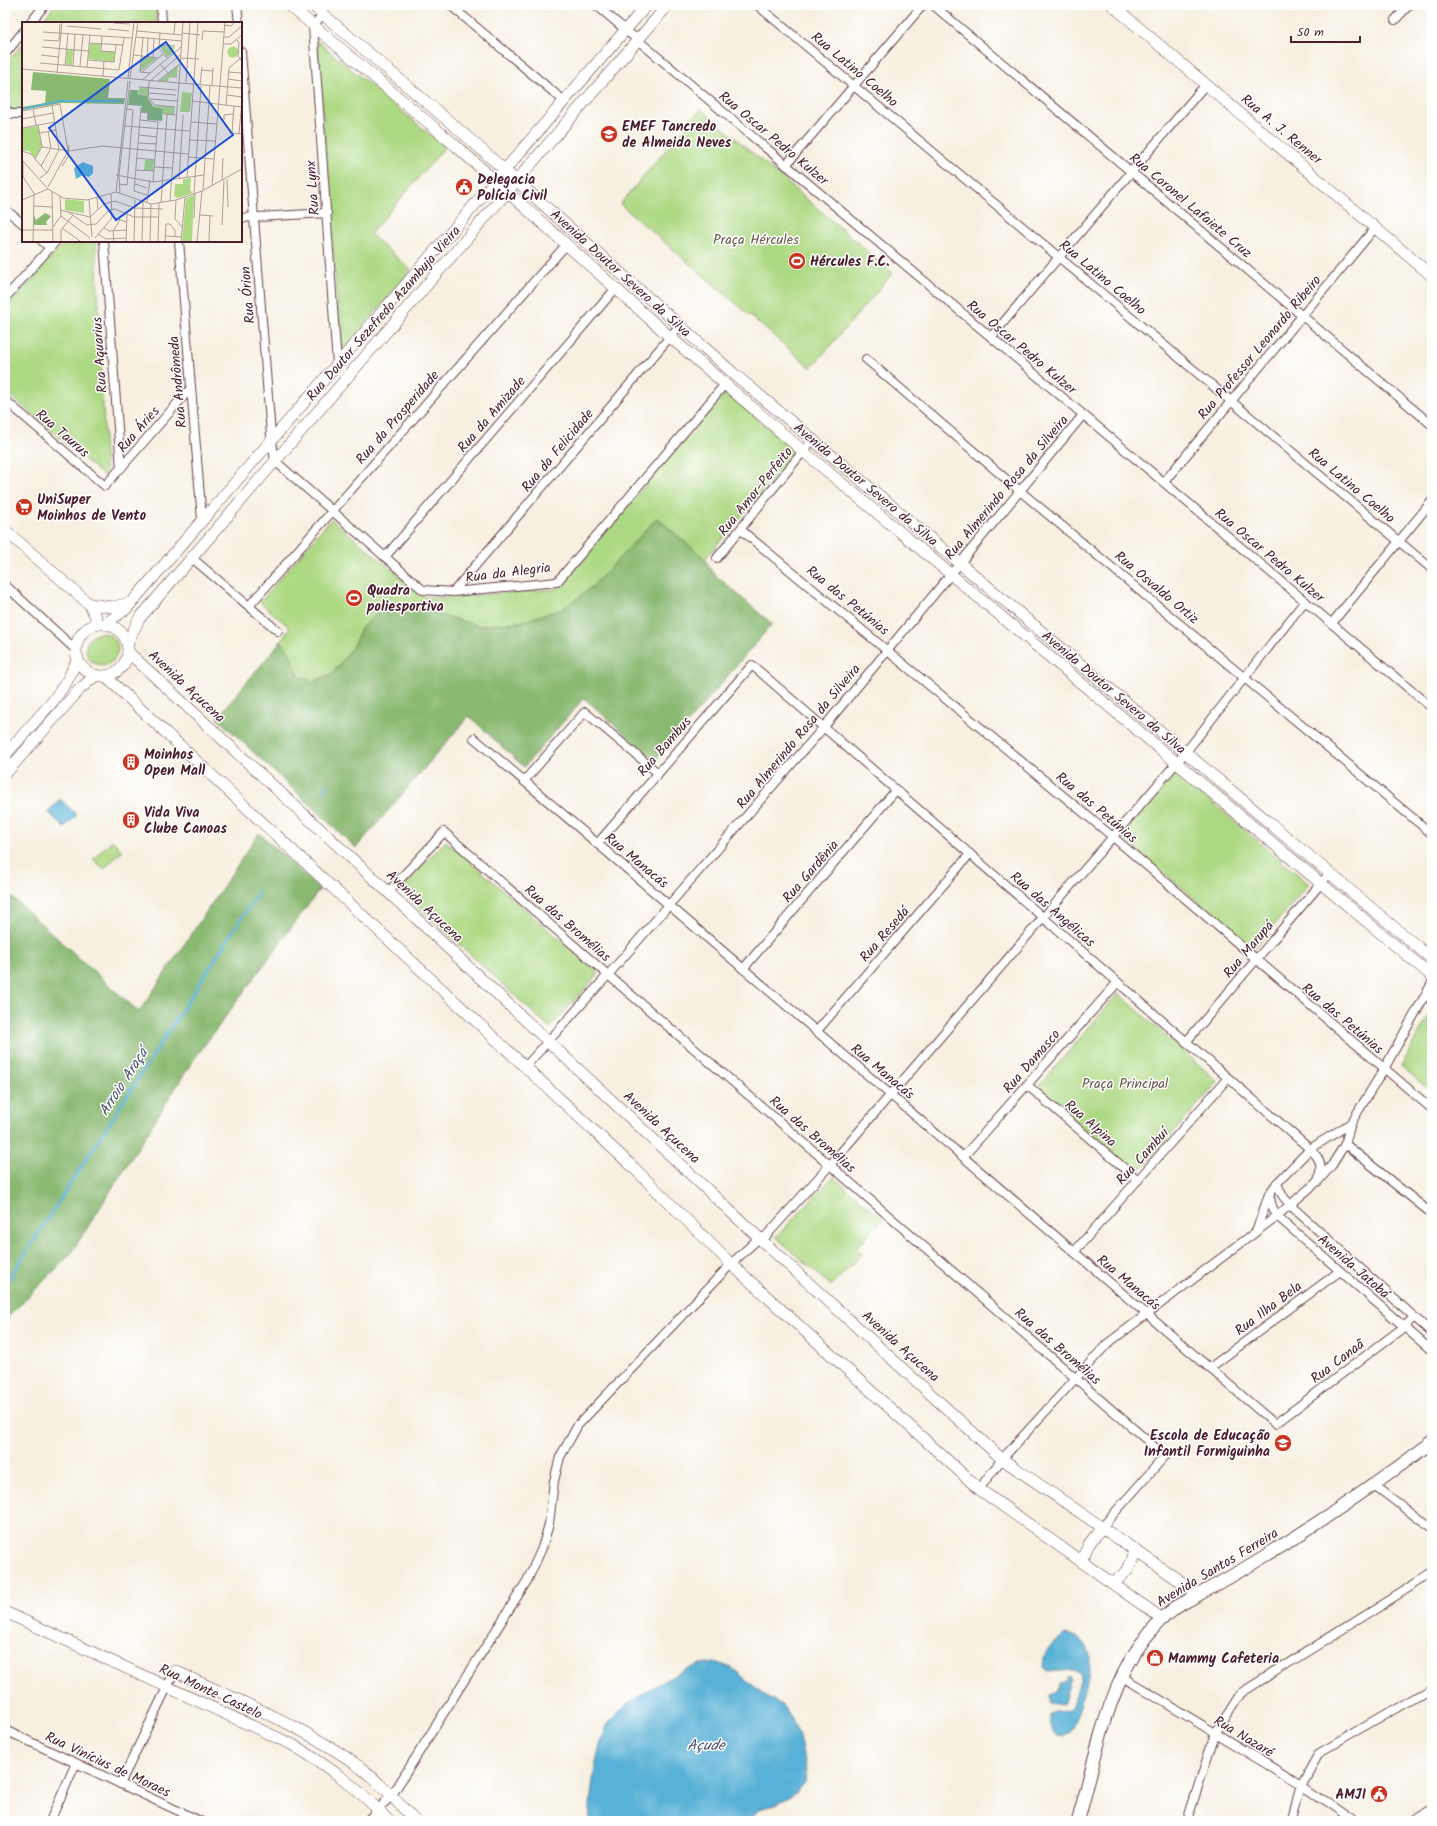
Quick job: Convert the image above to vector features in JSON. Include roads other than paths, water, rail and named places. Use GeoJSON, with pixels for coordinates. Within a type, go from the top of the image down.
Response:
{"type":"FeatureCollection","features":[{"type":"Feature","properties":{"kind":"main road","name":"Avenida Doutor Severo da Silva"},"geometry":{"type":"LineString","coordinates":[[289,5],[508,191],[566,245],[725,384],[950,574],[1432,976]]}},
{"type":"Feature","properties":{"kind":"main road","name":"Avenida Doutor Severo da Silva"},"geometry":{"type":"LineString","coordinates":[[312,5],[466,134],[680,325],[813,439],[1432,959]]}},
{"type":"Feature","properties":{"kind":"main road","name":"Rua Doutor Sezefredo Azambuja Vieira"},"geometry":{"type":"LineString","coordinates":[[100,625],[126,609],[647,5]]}},
{"type":"Feature","properties":{"kind":"main road","name":"Rua Doutor Sezefredo Azambuja Vieira"},"geometry":{"type":"LineString","coordinates":[[128,648],[139,620],[668,5]]}},
{"type":"Feature","properties":{"kind":"main road","name":"Rua A. J. Renner"},"geometry":{"type":"LineString","coordinates":[[1112,5],[1432,276]]}},
{"type":"Feature","properties":{"kind":"main road"},"geometry":{"type":"LineString","coordinates":[[456,146],[466,134]]}},
{"type":"Feature","properties":{"kind":"main road"},"geometry":{"type":"LineString","coordinates":[[432,255],[443,266]]}},
{"type":"Feature","properties":{"kind":"main road"},"geometry":{"type":"LineString","coordinates":[[5,530],[89,604],[94,610],[100,625]]}},
{"type":"Feature","properties":{"kind":"main road"},"geometry":{"type":"LineString","coordinates":[[89,604],[112,606],[131,603]]}},
{"type":"Feature","properties":{"kind":"main road"},"geometry":{"type":"LineString","coordinates":[[5,755],[53,701],[67,681],[77,654],[82,634],[100,625],[112,626],[119,630],[124,636],[128,648],[125,661],[120,668],[113,673],[101,675],[79,690],[5,774]]}},
{"type":"Feature","properties":{"kind":"main road","name":"Avenida Açucena"},"geometry":{"type":"LineString","coordinates":[[128,648],[759,1238],[1002,1459],[1199,1594]]}},
{"type":"Feature","properties":{"kind":"main road"},"geometry":{"type":"LineString","coordinates":[[77,654],[85,669],[101,675],[634,1168],[731,1264],[979,1488],[1161,1618]]}},
{"type":"Feature","properties":{"kind":"main road","name":"Avenida Santos Ferreira"},"geometry":{"type":"LineString","coordinates":[[1078,1821],[1109,1709],[1121,1676],[1140,1644],[1161,1618],[1176,1607],[1321,1522],[1432,1442]]}},
{"type":"Feature","properties":{"kind":"main road"},"geometry":{"type":"LineString","coordinates":[[1081,1561],[1089,1544],[1102,1527]]}},
{"type":"Feature","properties":{"kind":"main road"},"geometry":{"type":"LineString","coordinates":[[1113,1584],[1129,1569],[1132,1562],[1134,1549]]}},
{"type":"Feature","properties":{"kind":"main road","name":"Rua Monte Castelo"},"geometry":{"type":"LineString","coordinates":[[5,1612],[293,1745],[322,1762],[352,1784],[379,1809],[389,1821]]}},
{"type":"Feature","properties":{"kind":"main road","name":"Rua Monte Castelo"},"geometry":{"type":"LineString","coordinates":[[175,1671],[300,1730],[333,1749],[361,1769],[392,1795],[416,1821]]}},
{"type":"Feature","properties":{"kind":"street"},"geometry":{"type":"LineString","coordinates":[[31,22],[45,5]]}},
{"type":"Feature","properties":{"kind":"street"},"geometry":{"type":"LineString","coordinates":[[161,5],[162,22]]}},
{"type":"Feature","properties":{"kind":"street"},"geometry":{"type":"LineString","coordinates":[[237,5],[239,22]]}},
{"type":"Feature","properties":{"kind":"street"},"geometry":{"type":"LineString","coordinates":[[450,5],[564,101]]}},
{"type":"Feature","properties":{"kind":"street","name":"Rua Oscar Pedro Kulzer"},"geometry":{"type":"LineString","coordinates":[[596,5],[1432,708]]}},
{"type":"Feature","properties":{"kind":"street","name":"Rua Latino Coelho"},"geometry":{"type":"LineString","coordinates":[[757,5],[1432,569]]}},
{"type":"Feature","properties":{"kind":"street"},"geometry":{"type":"LineString","coordinates":[[786,165],[923,5]]}},
{"type":"Feature","properties":{"kind":"street","name":"Rua Coronel Lafaiete Cruz"},"geometry":{"type":"LineString","coordinates":[[934,5],[1432,425]]}},
{"type":"Feature","properties":{"kind":"street"},"geometry":{"type":"LineString","coordinates":[[1395,20],[1409,5]]}},
{"type":"Feature","properties":{"kind":"street"},"geometry":{"type":"LineString","coordinates":[[313,26],[323,14]]}},
{"type":"Feature","properties":{"kind":"street","name":"Rua Lynx"},"geometry":{"type":"LineString","coordinates":[[313,26],[337,364]]}},
{"type":"Feature","properties":{"kind":"street"},"geometry":{"type":"LineString","coordinates":[[5,54],[22,33]]}},
{"type":"Feature","properties":{"kind":"street","name":"Rua Órion"},"geometry":{"type":"LineString","coordinates":[[242,65],[272,440]]}},
{"type":"Feature","properties":{"kind":"street"},"geometry":{"type":"LineString","coordinates":[[991,337],[1206,84]]}},
{"type":"Feature","properties":{"kind":"street"},"geometry":{"type":"LineString","coordinates":[[5,109],[11,114],[22,114]]}},
{"type":"Feature","properties":{"kind":"street"},"geometry":{"type":"LineString","coordinates":[[5,209],[22,223]]}},
{"type":"Feature","properties":{"kind":"street"},"geometry":{"type":"LineString","coordinates":[[242,218],[327,213]]}},
{"type":"Feature","properties":{"kind":"street","name":"Rua Professor Leonardo Ribeiro"},"geometry":{"type":"LineString","coordinates":[[1164,482],[1375,228]]}},
{"type":"Feature","properties":{"kind":"street"},"geometry":{"type":"LineString","coordinates":[[43,242],[50,248]]}},
{"type":"Feature","properties":{"kind":"street"},"geometry":{"type":"LineString","coordinates":[[5,298],[55,242]]}},
{"type":"Feature","properties":{"kind":"street","name":"Rua Aquarius"},"geometry":{"type":"LineString","coordinates":[[104,242],[121,468]]}},
{"type":"Feature","properties":{"kind":"street","name":"Rua Andrômeda"},"geometry":{"type":"LineString","coordinates":[[179,242],[202,520]]}},
{"type":"Feature","properties":{"kind":"street","name":"Rua da Prosperidade"},"geometry":{"type":"LineString","coordinates":[[249,606],[566,245]]}},
{"type":"Feature","properties":{"kind":"street","name":"Rua da Amizade"},"geometry":{"type":"LineString","coordinates":[[386,557],[616,288]]}},
{"type":"Feature","properties":{"kind":"street","name":"Rua da Felicidade"},"geometry":{"type":"LineString","coordinates":[[453,592],[680,325]]}},
{"type":"Feature","properties":{"kind":"street","name":"Rua Osvaldo Ortiz"},"geometry":{"type":"LineString","coordinates":[[866,359],[1020,491],[1432,834]]}},
{"type":"Feature","properties":{"kind":"street","name":"Rua da Alegria"},"geometry":{"type":"LineString","coordinates":[[275,461],[423,590],[453,592],[556,582],[725,384]]}},
{"type":"Feature","properties":{"kind":"street","name":"Rua Áries"},"geometry":{"type":"LineString","coordinates":[[105,486],[190,389]]}},
{"type":"Feature","properties":{"kind":"street","name":"Rua Taurus"},"geometry":{"type":"LineString","coordinates":[[5,400],[105,486]]}},
{"type":"Feature","properties":{"kind":"street","name":"Rua Almerindo Rosa da Silveira"},"geometry":{"type":"LineString","coordinates":[[525,1067],[608,975],[823,728],[1083,415]]}},
{"type":"Feature","properties":{"kind":"street","name":"Rua Amor-Perfeito"},"geometry":{"type":"LineString","coordinates":[[717,558],[813,439]]}},
{"type":"Feature","properties":{"kind":"street"},"geometry":{"type":"LineString","coordinates":[[272,440],[275,461]]}},
{"type":"Feature","properties":{"kind":"street"},"geometry":{"type":"LineString","coordinates":[[1332,623],[1432,502]]}},
{"type":"Feature","properties":{"kind":"street","name":"Rua das Petúnias"},"geometry":{"type":"LineString","coordinates":[[741,530],[1113,837],[1432,1109]]}},
{"type":"Feature","properties":{"kind":"street"},"geometry":{"type":"LineString","coordinates":[[192,558],[278,632]]}},
{"type":"Feature","properties":{"kind":"street"},"geometry":{"type":"LineString","coordinates":[[5,585],[77,654]]}},
{"type":"Feature","properties":{"kind":"street"},"geometry":{"type":"LineString","coordinates":[[367,1821],[392,1795],[527,1580],[542,1548],[548,1524],[554,1481],[560,1457],[570,1437],[587,1415],[731,1264],[759,1238],[766,1236],[830,1165],[1185,753],[1305,601]]}},
{"type":"Feature","properties":{"kind":"street","name":"Rua das Angélicas"},"geometry":{"type":"LineString","coordinates":[[752,665],[1310,1149],[1317,1156],[1321,1167],[1318,1181]]}},
{"type":"Feature","properties":{"kind":"street","name":"Rua Bambus"},"geometry":{"type":"LineString","coordinates":[[597,844],[752,665]]}},
{"type":"Feature","properties":{"kind":"street"},"geometry":{"type":"LineString","coordinates":[[524,781],[585,712],[658,773]]}},
{"type":"Feature","properties":{"kind":"street","name":"Rua Manacás"},"geometry":{"type":"LineString","coordinates":[[474,738],[816,1032],[891,1094],[1074,1252],[1211,1367],[1275,1424]]}},
{"type":"Feature","properties":{"kind":"street","name":"Rua Gardênia"},"geometry":{"type":"LineString","coordinates":[[743,969],[896,790]]}},
{"type":"Feature","properties":{"kind":"street","name":"Rua das Bromélias"},"geometry":{"type":"LineString","coordinates":[[388,892],[444,832],[1165,1456],[1102,1527]]}},
{"type":"Feature","properties":{"kind":"street","name":"Rua Resedá"},"geometry":{"type":"LineString","coordinates":[[816,1032],[970,854]]}},
{"type":"Feature","properties":{"kind":"street","name":"Rua Marupá"},"geometry":{"type":"LineString","coordinates":[[1186,1042],[1329,874]]}},
{"type":"Feature","properties":{"kind":"street","name":"Rua Damasco"},"geometry":{"type":"LineString","coordinates":[[964,1156],[1117,983]]}},
{"type":"Feature","properties":{"kind":"street"},"geometry":{"type":"LineString","coordinates":[[979,1488],[1002,1459],[1107,1344],[1146,1313],[1255,1233],[1318,1181],[1332,1165],[1346,1144],[1351,1123],[1384,1069],[1432,984]]}},
{"type":"Feature","properties":{"kind":"street","name":"Rua Cambuí"},"geometry":{"type":"LineString","coordinates":[[1074,1252],[1228,1078]]}},
{"type":"Feature","properties":{"kind":"street","name":"Rua Alpina"},"geometry":{"type":"LineString","coordinates":[[1027,1085],[1138,1180]]}},
{"type":"Feature","properties":{"kind":"street"},"geometry":{"type":"LineString","coordinates":[[1255,1233],[1270,1194],[1277,1183],[1310,1149],[1351,1123]]}},
{"type":"Feature","properties":{"kind":"street"},"geometry":{"type":"LineString","coordinates":[[1346,1144],[1432,1214]]}},
{"type":"Feature","properties":{"kind":"street","name":"Avenida Jatobá"},"geometry":{"type":"LineString","coordinates":[[1277,1183],[1282,1195],[1290,1205],[1432,1333]]}},
{"type":"Feature","properties":{"kind":"street","name":"Avenida Jatobá"},"geometry":{"type":"LineString","coordinates":[[1270,1194],[1272,1206],[1277,1216],[1432,1351]]}},
{"type":"Feature","properties":{"kind":"street","name":"Rua Ilha Bela"},"geometry":{"type":"LineString","coordinates":[[1211,1367],[1340,1271]]}},
{"type":"Feature","properties":{"kind":"street","name":"Rua Canaã"},"geometry":{"type":"LineString","coordinates":[[1275,1424],[1404,1327],[1414,1317]]}},
{"type":"Feature","properties":{"kind":"street"},"geometry":{"type":"LineString","coordinates":[[1424,1345],[1432,1336]]}},
{"type":"Feature","properties":{"kind":"street"},"geometry":{"type":"LineString","coordinates":[[1374,1485],[1432,1529]]}},
{"type":"Feature","properties":{"kind":"street"},"geometry":{"type":"LineString","coordinates":[[1187,1821],[1215,1734],[1241,1693],[1432,1573]]}},
{"type":"Feature","properties":{"kind":"street"},"geometry":{"type":"LineString","coordinates":[[120,1784],[175,1671]]}},
{"type":"Feature","properties":{"kind":"street","name":"Rua Nazaré"},"geometry":{"type":"LineString","coordinates":[[1121,1676],[1301,1785],[1353,1821]]}},
{"type":"Feature","properties":{"kind":"street"},"geometry":{"type":"LineString","coordinates":[[1290,1821],[1301,1785],[1318,1754],[1432,1688]]}},
{"type":"Feature","properties":{"kind":"street","name":"Rua Vinícius de Moraes"},"geometry":{"type":"LineString","coordinates":[[5,1730],[200,1821]]}},
{"type":"Feature","properties":{"kind":"street"},"geometry":{"type":"LineString","coordinates":[[50,1821],[76,1763]]}},
{"type":"Feature","properties":{"kind":"street"},"geometry":{"type":"LineString","coordinates":[[1410,1821],[1432,1808]]}},
{"type":"Feature","properties":{"kind":"water"},"geometry":{"type":"Polygon","coordinates":[[[60,799],[77,815],[64,828],[48,812],[60,799]]]}},
{"type":"Feature","properties":{"kind":"water"},"geometry":{"type":"Polygon","coordinates":[[[1067,1634],[1079,1638],[1085,1644],[1089,1651],[1090,1663],[1089,1672],[1076,1717],[1070,1733],[1063,1737],[1054,1731],[1050,1716],[1055,1712],[1068,1711],[1072,1706],[1081,1678],[1080,1674],[1074,1670],[1047,1672],[1043,1661],[1052,1645],[1067,1634]]]}},
{"type":"Feature","properties":{"kind":"water","name":"Açude"},"geometry":{"type":"Polygon","coordinates":[[[715,1662],[732,1668],[766,1696],[782,1705],[792,1719],[799,1737],[807,1771],[803,1785],[795,1793],[776,1805],[759,1809],[746,1821],[589,1821],[596,1762],[606,1728],[612,1720],[621,1710],[634,1700],[677,1674],[700,1664],[715,1662]]]}},
{"type":"Feature","properties":{"kind":"water"},"geometry":{"type":"Polygon","coordinates":[[[1068,1677],[1071,1678],[1063,1705],[1050,1703],[1050,1695],[1056,1692],[1060,1684],[1066,1682],[1068,1677]]]}},
{"type":"Feature","properties":{"kind":"waterway","name":"Arroio Araçá"},"geometry":{"type":"LineString","coordinates":[[324,790],[327,785]]}},
{"type":"Feature","properties":{"kind":"waterway","name":"Arroio Araçá"},"geometry":{"type":"LineString","coordinates":[[5,1285],[259,891]]}},
{"type":"Feature","properties":{"kind":"place","name":"EMEF Tancredo de Almeida Neves"},"geometry":{"type":"Point","coordinates":[609,134]}},
{"type":"Feature","properties":{"kind":"place","name":"Delegacia Polícia Civil"},"geometry":{"type":"Point","coordinates":[464,187]}},
{"type":"Feature","properties":{"kind":"place","name":"Hércules F.C."},"geometry":{"type":"Point","coordinates":[797,261]}},
{"type":"Feature","properties":{"kind":"place","name":"UniSuper Moinhos de Vento"},"geometry":{"type":"Point","coordinates":[24,507]}},
{"type":"Feature","properties":{"kind":"place","name":"Quadra poliesportiva"},"geometry":{"type":"Point","coordinates":[354,598]}},
{"type":"Feature","properties":{"kind":"place","name":"Moinhos Open Mall"},"geometry":{"type":"Point","coordinates":[131,762]}},
{"type":"Feature","properties":{"kind":"place","name":"Vida Viva Clube Canoas"},"geometry":{"type":"Point","coordinates":[131,820]}},
{"type":"Feature","properties":{"kind":"place","name":"Escola de Educação Infantil Formiguinha"},"geometry":{"type":"Point","coordinates":[1283,1443]}},
{"type":"Feature","properties":{"kind":"place","name":"Mammy Cafeteria"},"geometry":{"type":"Point","coordinates":[1155,1658]}},
{"type":"Feature","properties":{"kind":"place","name":"AMJI"},"geometry":{"type":"Point","coordinates":[1379,1794]}},
{"type":"Feature","properties":{"kind":"park label","name":"Praça Hércules"},"geometry":{"type":"Point","coordinates":[756,239]}},
{"type":"Feature","properties":{"kind":"park label","name":"Praça Principal"},"geometry":{"type":"Point","coordinates":[1125,1083]}}]}
